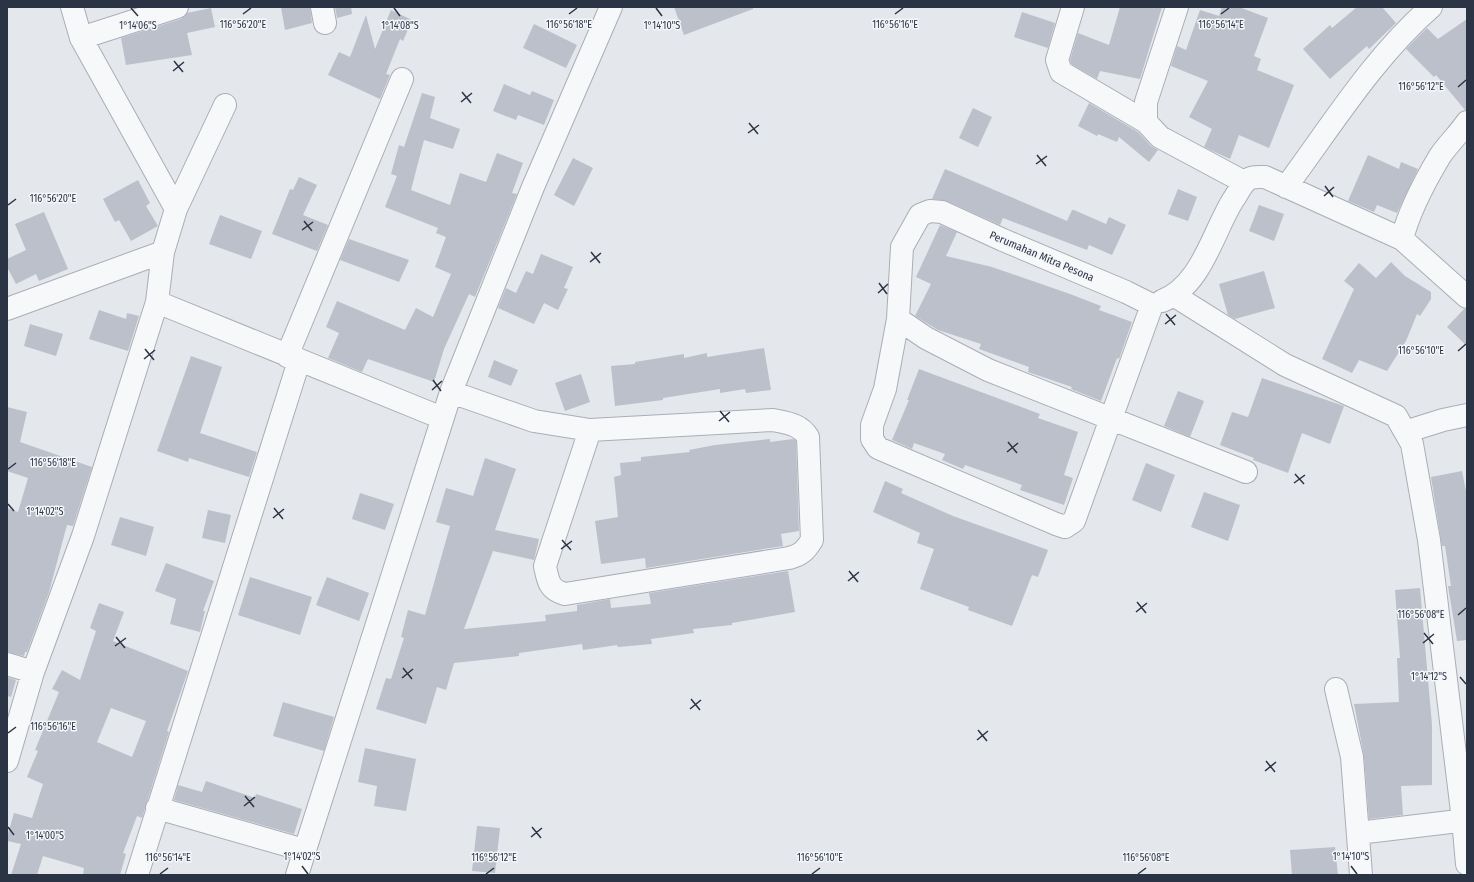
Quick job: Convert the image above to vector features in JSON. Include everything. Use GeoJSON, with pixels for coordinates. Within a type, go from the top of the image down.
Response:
{"type":"FeatureCollection","features":[{"type":"Feature","properties":{"kind":"street"},"geometry":{"type":"LineString","coordinates":[[72,7],[81,38],[176,209]]}},
{"type":"Feature","properties":{"kind":"street"},"geometry":{"type":"LineString","coordinates":[[81,38],[177,7]]}},
{"type":"Feature","properties":{"kind":"street"},"geometry":{"type":"LineString","coordinates":[[297,875],[451,392],[533,187],[611,7]]}},
{"type":"Feature","properties":{"kind":"street"},"geometry":{"type":"LineString","coordinates":[[1073,7],[1056,60],[1060,72],[1146,122],[1160,137],[1244,182]]}},
{"type":"Feature","properties":{"kind":"street"},"geometry":{"type":"LineString","coordinates":[[1146,122],[1146,102],[1177,7]]}},
{"type":"Feature","properties":{"kind":"street"},"geometry":{"type":"LineString","coordinates":[[1286,187],[1382,57],[1407,28],[1430,7]]}},
{"type":"Feature","properties":{"kind":"street"},"geometry":{"type":"LineString","coordinates":[[137,875],[293,359],[402,80]]}},
{"type":"Feature","properties":{"kind":"street"},"geometry":{"type":"LineString","coordinates":[[7,761],[33,672],[83,536],[157,302],[163,252],[176,209],[225,105]]}},
{"type":"Feature","properties":{"kind":"street"},"geometry":{"type":"LineString","coordinates":[[1402,239],[1405,228],[1441,154],[1467,122]]}},
{"type":"Feature","properties":{"kind":"street"},"geometry":{"type":"LineString","coordinates":[[1152,305],[1175,296],[1196,272],[1224,215],[1244,182],[1254,176],[1265,177],[1402,239],[1467,297]]}},
{"type":"Feature","properties":{"kind":"street","name":"Perumahan Mitra Pesona"},"geometry":{"type":"LineString","coordinates":[[930,211],[942,212],[1003,240],[1126,292],[1152,305],[1074,521],[1066,527],[878,448],[872,439],[872,425],[885,389],[898,319],[902,246],[920,215],[930,211]]}},
{"type":"Feature","properties":{"kind":"street"},"geometry":{"type":"LineString","coordinates":[[7,310],[163,252]]}},
{"type":"Feature","properties":{"kind":"street"},"geometry":{"type":"LineString","coordinates":[[1175,296],[1285,365],[1396,416],[1412,444],[1429,540],[1465,820],[1467,864]]}},
{"type":"Feature","properties":{"kind":"street"},"geometry":{"type":"LineString","coordinates":[[157,302],[293,359],[442,418]]}},
{"type":"Feature","properties":{"kind":"street"},"geometry":{"type":"LineString","coordinates":[[898,319],[926,338],[988,370],[1246,472]]}},
{"type":"Feature","properties":{"kind":"street"},"geometry":{"type":"LineString","coordinates":[[451,392],[534,420],[590,430],[773,420],[792,424],[803,429],[808,437],[812,540],[806,549],[799,555],[789,558],[565,594],[557,592],[548,584],[545,566],[590,430]]}},
{"type":"Feature","properties":{"kind":"street"},"geometry":{"type":"LineString","coordinates":[[1405,432],[1443,420],[1467,415]]}},
{"type":"Feature","properties":{"kind":"street"},"geometry":{"type":"LineString","coordinates":[[7,664],[33,672]]}},
{"type":"Feature","properties":{"kind":"street"},"geometry":{"type":"LineString","coordinates":[[1336,689],[1352,757],[1361,875]]}},
{"type":"Feature","properties":{"kind":"street"},"geometry":{"type":"LineString","coordinates":[[157,808],[304,850]]}},
{"type":"Feature","properties":{"kind":"street"},"geometry":{"type":"LineString","coordinates":[[1358,833],[1465,820]]}},
{"type":"Feature","properties":{"kind":"building"},"geometry":{"type":"Polygon","coordinates":[[[281,7],[310,7],[312,23],[285,30],[281,7]]]}},
{"type":"Feature","properties":{"kind":"building"},"geometry":{"type":"Polygon","coordinates":[[[335,7],[351,7],[352,14],[337,18],[335,7]]]}},
{"type":"Feature","properties":{"kind":"building"},"geometry":{"type":"Polygon","coordinates":[[[674,7],[753,7],[753,9],[684,35],[674,7]]]}},
{"type":"Feature","properties":{"kind":"building"},"geometry":{"type":"Polygon","coordinates":[[[1120,7],[1162,7],[1140,79],[1100,71],[1097,79],[1071,64],[1070,60],[1078,33],[1109,45],[1120,7]]]}},
{"type":"Feature","properties":{"kind":"building"},"geometry":{"type":"Polygon","coordinates":[[[1222,7],[1239,7],[1268,18],[1254,56],[1261,59],[1257,70],[1294,85],[1269,148],[1239,135],[1230,159],[1204,147],[1212,129],[1189,117],[1208,81],[1171,66],[1177,46],[1186,50],[1200,10],[1219,16],[1222,7]]]}},
{"type":"Feature","properties":{"kind":"building"},"geometry":{"type":"Polygon","coordinates":[[[1357,7],[1382,7],[1396,23],[1369,49],[1367,46],[1330,79],[1303,49],[1330,25],[1332,28],[1357,7]]]}},
{"type":"Feature","properties":{"kind":"building"},"geometry":{"type":"Polygon","coordinates":[[[211,8],[215,27],[187,33],[192,55],[126,65],[121,38],[181,19],[187,13],[211,8]]]}},
{"type":"Feature","properties":{"kind":"building"},"geometry":{"type":"Polygon","coordinates":[[[391,10],[412,20],[403,41],[400,39],[386,74],[390,75],[380,99],[328,75],[339,52],[350,57],[366,15],[375,49],[391,10]]]}},
{"type":"Feature","properties":{"kind":"building"},"geometry":{"type":"Polygon","coordinates":[[[1022,12],[1055,23],[1048,48],[1014,37],[1022,12]]]}},
{"type":"Feature","properties":{"kind":"building"},"geometry":{"type":"Polygon","coordinates":[[[1467,19],[1467,110],[1465,110],[1436,75],[1434,77],[1406,49],[1427,28],[1438,39],[1467,19]]]}},
{"type":"Feature","properties":{"kind":"building"},"geometry":{"type":"Polygon","coordinates":[[[534,24],[577,45],[566,68],[523,48],[534,24]]]}},
{"type":"Feature","properties":{"kind":"building"},"geometry":{"type":"Polygon","coordinates":[[[504,84],[530,95],[532,91],[554,100],[544,125],[518,115],[516,120],[493,111],[504,84]]]}},
{"type":"Feature","properties":{"kind":"building"},"geometry":{"type":"Polygon","coordinates":[[[422,93],[435,97],[430,118],[460,129],[453,149],[424,140],[411,190],[450,205],[460,173],[486,182],[497,153],[523,163],[512,193],[517,194],[475,297],[469,294],[444,349],[434,382],[368,359],[362,372],[328,358],[339,333],[326,327],[337,301],[405,330],[416,308],[433,317],[451,274],[435,267],[446,237],[436,233],[438,228],[385,207],[397,176],[391,174],[399,145],[404,147],[422,93]]]}},
{"type":"Feature","properties":{"kind":"building"},"geometry":{"type":"Polygon","coordinates":[[[1089,103],[1138,132],[1151,146],[1158,150],[1149,162],[1119,137],[1117,142],[1098,134],[1097,136],[1078,126],[1089,103]]]}},
{"type":"Feature","properties":{"kind":"building"},"geometry":{"type":"Polygon","coordinates":[[[973,108],[992,117],[978,147],[959,138],[973,108]]]}},
{"type":"Feature","properties":{"kind":"building"},"geometry":{"type":"Polygon","coordinates":[[[1368,155],[1399,169],[1401,162],[1418,169],[1397,213],[1377,205],[1374,212],[1348,201],[1368,155]]]}},
{"type":"Feature","properties":{"kind":"building"},"geometry":{"type":"Polygon","coordinates":[[[573,158],[593,168],[574,206],[554,195],[573,158]]]}},
{"type":"Feature","properties":{"kind":"building"},"geometry":{"type":"Polygon","coordinates":[[[945,169],[1067,221],[1072,210],[1074,210],[1106,224],[1109,217],[1126,225],[1112,255],[1089,245],[1087,250],[1003,218],[1000,225],[947,201],[932,199],[945,169]]]}},
{"type":"Feature","properties":{"kind":"building"},"geometry":{"type":"Polygon","coordinates":[[[299,177],[317,185],[303,215],[328,225],[317,251],[272,234],[290,189],[293,190],[299,177]]]}},
{"type":"Feature","properties":{"kind":"building"},"geometry":{"type":"Polygon","coordinates":[[[138,180],[150,203],[146,206],[158,226],[131,241],[119,220],[115,222],[103,199],[138,180]]]}},
{"type":"Feature","properties":{"kind":"building"},"geometry":{"type":"Polygon","coordinates":[[[1178,189],[1197,197],[1188,221],[1168,214],[1178,189]]]}},
{"type":"Feature","properties":{"kind":"building"},"geometry":{"type":"Polygon","coordinates":[[[1259,205],[1284,214],[1274,241],[1249,231],[1259,205]]]}},
{"type":"Feature","properties":{"kind":"building"},"geometry":{"type":"Polygon","coordinates":[[[44,212],[68,269],[39,281],[36,274],[16,284],[7,267],[7,259],[26,250],[15,224],[44,212]]]}},
{"type":"Feature","properties":{"kind":"building"},"geometry":{"type":"Polygon","coordinates":[[[220,215],[262,231],[251,259],[209,244],[220,215]]]}},
{"type":"Feature","properties":{"kind":"building"},"geometry":{"type":"Polygon","coordinates":[[[940,225],[957,232],[946,256],[992,267],[1070,294],[1101,306],[1099,310],[1132,322],[1119,359],[1117,358],[1101,401],[1071,389],[1072,387],[1028,372],[1029,367],[979,349],[981,344],[938,330],[915,316],[931,284],[916,277],[940,225]]]}},
{"type":"Feature","properties":{"kind":"building"},"geometry":{"type":"Polygon","coordinates":[[[349,239],[409,260],[399,282],[340,260],[349,239]]]}},
{"type":"Feature","properties":{"kind":"building"},"geometry":{"type":"Polygon","coordinates":[[[541,254],[573,267],[564,288],[568,289],[558,310],[544,303],[534,324],[498,308],[506,288],[516,293],[526,271],[533,274],[541,254]]]}},
{"type":"Feature","properties":{"kind":"building"},"geometry":{"type":"Polygon","coordinates":[[[1391,262],[1405,276],[1431,292],[1431,299],[1420,316],[1417,314],[1406,341],[1387,371],[1359,360],[1352,373],[1322,359],[1354,289],[1344,281],[1359,263],[1376,278],[1391,262]]]}},
{"type":"Feature","properties":{"kind":"building"},"geometry":{"type":"Polygon","coordinates":[[[1264,271],[1275,308],[1235,319],[1228,315],[1219,284],[1264,271]]]}},
{"type":"Feature","properties":{"kind":"building"},"geometry":{"type":"Polygon","coordinates":[[[1464,309],[1467,309],[1467,346],[1447,327],[1464,309]]]}},
{"type":"Feature","properties":{"kind":"building"},"geometry":{"type":"Polygon","coordinates":[[[99,310],[126,319],[127,313],[139,316],[128,351],[89,339],[99,310]]]}},
{"type":"Feature","properties":{"kind":"building"},"geometry":{"type":"Polygon","coordinates":[[[30,324],[63,334],[56,356],[24,346],[30,324]]]}},
{"type":"Feature","properties":{"kind":"building"},"geometry":{"type":"Polygon","coordinates":[[[764,348],[771,390],[746,393],[745,389],[720,393],[720,389],[663,398],[663,400],[615,406],[611,366],[635,364],[635,362],[684,354],[684,358],[707,353],[707,357],[764,348]]]}},
{"type":"Feature","properties":{"kind":"building"},"geometry":{"type":"Polygon","coordinates":[[[191,356],[222,367],[200,433],[257,452],[249,477],[189,458],[188,462],[157,451],[191,356]]]}},
{"type":"Feature","properties":{"kind":"building"},"geometry":{"type":"Polygon","coordinates":[[[494,360],[518,370],[511,386],[488,377],[494,360]]]}},
{"type":"Feature","properties":{"kind":"building"},"geometry":{"type":"Polygon","coordinates":[[[919,369],[1040,414],[1038,418],[1078,432],[1064,475],[1073,478],[1064,505],[1020,490],[1022,485],[965,465],[963,469],[942,460],[945,454],[914,443],[912,449],[892,440],[909,400],[907,400],[919,369]]]}},
{"type":"Feature","properties":{"kind":"building"},"geometry":{"type":"Polygon","coordinates":[[[581,374],[590,402],[565,411],[555,383],[581,374]]]}},
{"type":"Feature","properties":{"kind":"building"},"geometry":{"type":"Polygon","coordinates":[[[1262,378],[1344,406],[1330,444],[1302,433],[1288,473],[1253,460],[1254,458],[1220,445],[1232,412],[1248,417],[1262,378]]]}},
{"type":"Feature","properties":{"kind":"building"},"geometry":{"type":"Polygon","coordinates":[[[1178,391],[1204,401],[1190,437],[1164,426],[1178,391]]]}},
{"type":"Feature","properties":{"kind":"building"},"geometry":{"type":"Polygon","coordinates":[[[7,407],[27,412],[20,442],[92,467],[73,526],[67,525],[49,592],[27,652],[25,652],[24,656],[7,652],[7,508],[18,512],[28,478],[7,471],[7,407]]]}},
{"type":"Feature","properties":{"kind":"building"},"geometry":{"type":"Polygon","coordinates":[[[770,439],[770,442],[793,439],[796,441],[799,531],[781,534],[783,546],[646,568],[645,558],[601,564],[595,521],[618,517],[614,477],[621,475],[620,463],[641,461],[641,457],[690,452],[689,450],[715,445],[770,439]]]}},
{"type":"Feature","properties":{"kind":"building"},"geometry":{"type":"Polygon","coordinates":[[[485,458],[516,469],[495,530],[539,539],[534,560],[493,551],[464,629],[546,621],[545,615],[577,611],[577,605],[610,599],[611,608],[651,604],[649,593],[788,571],[795,612],[732,623],[732,625],[693,629],[694,633],[651,639],[652,644],[618,647],[617,645],[583,650],[582,644],[519,653],[519,656],[454,663],[446,690],[437,687],[426,724],[376,709],[386,678],[391,679],[404,638],[401,637],[408,610],[425,615],[450,526],[436,522],[446,488],[473,496],[485,458]]]}},
{"type":"Feature","properties":{"kind":"building"},"geometry":{"type":"Polygon","coordinates":[[[1146,463],[1175,475],[1161,512],[1132,500],[1146,463]]]}},
{"type":"Feature","properties":{"kind":"building"},"geometry":{"type":"Polygon","coordinates":[[[1462,471],[1467,496],[1467,640],[1457,641],[1448,586],[1451,586],[1445,546],[1442,546],[1431,477],[1462,471]]]}},
{"type":"Feature","properties":{"kind":"building"},"geometry":{"type":"Polygon","coordinates":[[[885,481],[903,489],[901,493],[953,516],[1048,550],[1038,577],[1032,575],[1012,626],[968,610],[969,607],[920,589],[934,549],[917,543],[920,533],[873,512],[885,481]]]}},
{"type":"Feature","properties":{"kind":"building"},"geometry":{"type":"Polygon","coordinates":[[[1204,492],[1240,505],[1228,541],[1191,527],[1204,492]]]}},
{"type":"Feature","properties":{"kind":"building"},"geometry":{"type":"Polygon","coordinates":[[[360,493],[394,504],[385,530],[352,519],[360,493]]]}},
{"type":"Feature","properties":{"kind":"building"},"geometry":{"type":"Polygon","coordinates":[[[208,510],[231,515],[225,543],[202,538],[208,510]]]}},
{"type":"Feature","properties":{"kind":"building"},"geometry":{"type":"Polygon","coordinates":[[[120,517],[154,527],[146,556],[111,545],[120,517]]]}},
{"type":"Feature","properties":{"kind":"building"},"geometry":{"type":"Polygon","coordinates":[[[166,563],[214,581],[203,611],[205,611],[200,632],[170,624],[176,599],[155,591],[166,563]]]}},
{"type":"Feature","properties":{"kind":"building"},"geometry":{"type":"Polygon","coordinates":[[[250,577],[312,597],[300,635],[238,615],[250,577]]]}},
{"type":"Feature","properties":{"kind":"building"},"geometry":{"type":"Polygon","coordinates":[[[327,577],[369,593],[359,621],[316,605],[327,577]]]}},
{"type":"Feature","properties":{"kind":"building"},"geometry":{"type":"Polygon","coordinates":[[[1420,588],[1432,725],[1432,785],[1401,786],[1403,815],[1369,819],[1364,756],[1354,704],[1399,702],[1397,658],[1400,658],[1395,590],[1420,588]]]}},
{"type":"Feature","properties":{"kind":"building"},"geometry":{"type":"Polygon","coordinates":[[[99,603],[124,612],[113,641],[188,671],[167,731],[169,732],[142,818],[137,816],[123,853],[126,854],[120,875],[83,875],[84,868],[43,856],[37,875],[11,875],[21,844],[7,841],[7,837],[14,813],[32,818],[43,784],[27,777],[38,751],[35,750],[59,692],[52,689],[62,670],[80,680],[96,631],[90,628],[99,603]],[[111,708],[97,742],[132,757],[146,721],[111,708]]]}},
{"type":"Feature","properties":{"kind":"building"},"geometry":{"type":"Polygon","coordinates":[[[7,677],[16,680],[11,697],[7,696],[7,677]]]}},
{"type":"Feature","properties":{"kind":"building"},"geometry":{"type":"Polygon","coordinates":[[[283,702],[334,717],[324,751],[273,736],[283,702]]]}},
{"type":"Feature","properties":{"kind":"building"},"geometry":{"type":"Polygon","coordinates":[[[365,748],[416,759],[406,811],[374,806],[377,786],[358,782],[365,748]]]}},
{"type":"Feature","properties":{"kind":"building"},"geometry":{"type":"Polygon","coordinates":[[[206,781],[255,798],[256,794],[302,809],[294,834],[174,800],[178,785],[202,792],[206,781]]]}},
{"type":"Feature","properties":{"kind":"building"},"geometry":{"type":"Polygon","coordinates":[[[477,826],[500,828],[495,873],[472,871],[477,826]]]}},
{"type":"Feature","properties":{"kind":"building"},"geometry":{"type":"Polygon","coordinates":[[[1335,847],[1338,875],[1292,875],[1290,850],[1335,847]]]}}]}
